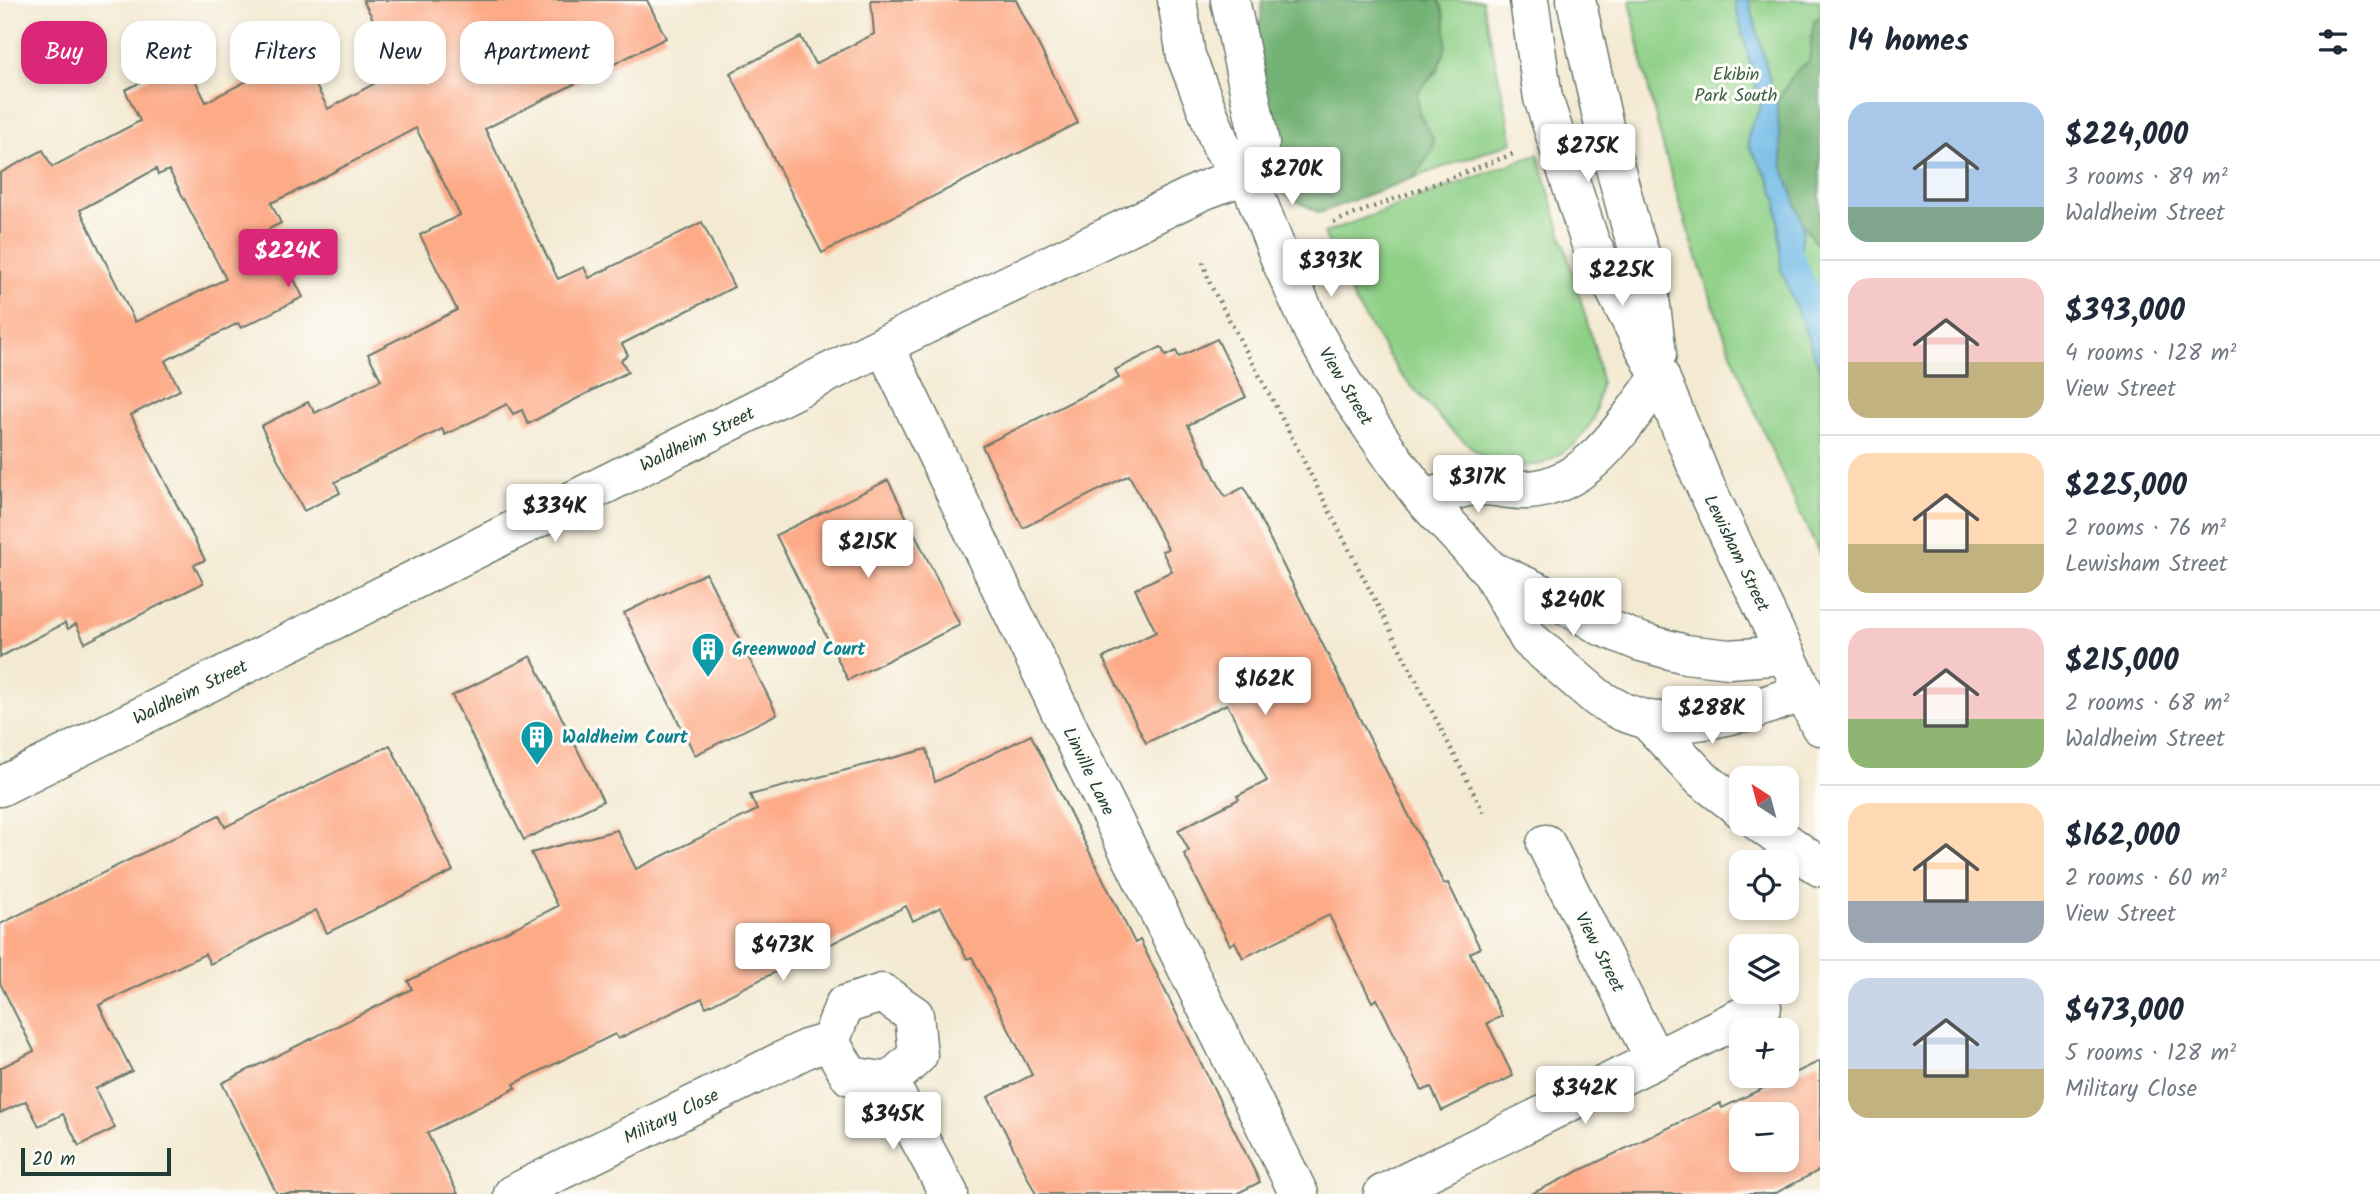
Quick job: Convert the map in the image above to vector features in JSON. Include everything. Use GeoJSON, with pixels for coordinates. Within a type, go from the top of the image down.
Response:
{"type":"FeatureCollection","features":[{"type":"Feature","properties":{"kind":"street","name":"View Street"},"geometry":{"type":"LineString","coordinates":[[1177,0],[1186,56],[1222,148],[1247,174],[1281,261],[1313,331],[1349,394],[1424,499],[1490,570],[1529,639],[1599,699],[1623,712],[1647,720],[1682,723],[1712,719],[1749,711],[1804,692]]}},
{"type":"Feature","properties":{"kind":"street"},"geometry":{"type":"LineString","coordinates":[[1230,0],[1260,143],[1247,174]]}},
{"type":"Feature","properties":{"kind":"street","name":"Lewisham Street"},"geometry":{"type":"LineString","coordinates":[[1528,0],[1543,98],[1590,243],[1660,377],[1702,479],[1820,726]]}},
{"type":"Feature","properties":{"kind":"street","name":"Lewisham Street"},"geometry":{"type":"LineString","coordinates":[[1576,0],[1604,126],[1631,227],[1647,274],[1660,377]]}},
{"type":"Feature","properties":{"kind":"street","name":"Waldheim Street"},"geometry":{"type":"LineString","coordinates":[[0,787],[884,345],[1202,191],[1247,174]]}},
{"type":"Feature","properties":{"kind":"street","name":"Linville Lane"},"geometry":{"type":"LineString","coordinates":[[884,345],[1090,774],[1299,1194]]}},
{"type":"Feature","properties":{"kind":"street"},"geometry":{"type":"LineString","coordinates":[[1424,499],[1480,485],[1507,490],[1532,490],[1573,476],[1607,447],[1660,377]]}},
{"type":"Feature","properties":{"kind":"street","name":"View Street"},"geometry":{"type":"LineString","coordinates":[[1490,570],[1562,602],[1601,626],[1641,642],[1685,654],[1729,659],[1786,655]]}},
{"type":"Feature","properties":{"kind":"street"},"geometry":{"type":"LineString","coordinates":[[1647,720],[1702,779],[1729,800]]}},
{"type":"Feature","properties":{"kind":"street"},"geometry":{"type":"LineString","coordinates":[[1777,836],[1820,867]]}},
{"type":"Feature","properties":{"kind":"street","name":"View Street"},"geometry":{"type":"LineString","coordinates":[[1546,844],[1655,1060]]}},
{"type":"Feature","properties":{"kind":"street"},"geometry":{"type":"LineString","coordinates":[[882,993],[914,1015],[918,1055],[889,1082],[850,1076],[830,1042],[844,1005],[882,993]]}},
{"type":"Feature","properties":{"kind":"street"},"geometry":{"type":"LineString","coordinates":[[1383,1194],[1762,1007]]}},
{"type":"Feature","properties":{"kind":"street","name":"Military Close"},"geometry":{"type":"LineString","coordinates":[[513,1194],[806,1049],[830,1042]]}},
{"type":"Feature","properties":{"kind":"street"},"geometry":{"type":"LineString","coordinates":[[889,1082],[948,1194]]}},
{"type":"Feature","properties":{"kind":"path"},"geometry":{"type":"LineString","coordinates":[[1334,222],[1521,151]]}},
{"type":"Feature","properties":{"kind":"path"},"geometry":{"type":"LineString","coordinates":[[1203,262],[1210,284],[1485,813]]}},
{"type":"Feature","properties":{"kind":"green space"},"geometry":{"type":"Polygon","coordinates":[[[1262,0],[1438,0],[1443,10],[1446,33],[1444,52],[1437,69],[1417,93],[1419,113],[1434,140],[1433,150],[1413,178],[1319,213],[1280,192],[1269,174],[1253,40],[1261,18],[1262,0]]]}},
{"type":"Feature","properties":{"kind":"green space"},"geometry":{"type":"Polygon","coordinates":[[[1438,0],[1482,0],[1513,142],[1413,178],[1433,150],[1434,140],[1419,113],[1417,93],[1439,69],[1442,6],[1438,0]]]}},
{"type":"Feature","properties":{"kind":"green space","name":"Ekibin Park South"},"geometry":{"type":"Polygon","coordinates":[[[1630,0],[1820,0],[1820,555],[1759,421],[1706,284],[1662,144],[1630,0]]]}},
{"type":"Feature","properties":{"kind":"green space"},"geometry":{"type":"Polygon","coordinates":[[[1820,18],[1820,249],[1803,225],[1783,167],[1776,103],[1794,73],[1809,61],[1814,20],[1820,18]]]}},
{"type":"Feature","properties":{"kind":"green space"},"geometry":{"type":"Polygon","coordinates":[[[1538,154],[1595,349],[1601,382],[1594,419],[1574,445],[1543,464],[1510,467],[1488,461],[1450,429],[1398,371],[1355,302],[1324,233],[1538,154]]]}},
{"type":"Feature","properties":{"kind":"water"},"geometry":{"type":"Polygon","coordinates":[[[1734,0],[1749,0],[1776,103],[1783,167],[1803,225],[1800,257],[1805,290],[1820,324],[1820,370],[1781,269],[1777,201],[1769,179],[1749,147],[1751,126],[1761,107],[1734,0]]]}},
{"type":"Feature","properties":{"kind":"building"},"geometry":{"type":"Polygon","coordinates":[[[363,0],[647,0],[666,38],[614,64],[614,21],[460,21],[460,84],[575,84],[485,129],[558,279],[584,267],[589,278],[702,222],[734,287],[622,344],[628,355],[621,360],[628,372],[528,424],[522,410],[513,414],[507,404],[445,435],[442,429],[335,482],[340,493],[304,511],[261,426],[308,402],[315,413],[381,380],[368,354],[457,310],[420,235],[460,215],[416,128],[271,203],[281,223],[269,229],[303,297],[241,328],[238,323],[165,361],[180,390],[131,415],[205,560],[194,565],[203,583],[85,643],[76,624],[68,629],[65,623],[0,657],[0,173],[43,150],[52,167],[140,121],[125,90],[137,84],[197,84],[206,102],[241,84],[315,84],[328,109],[374,84],[446,84],[446,21],[374,21],[363,0]],[[156,169],[80,210],[135,322],[226,279],[169,170],[158,175],[156,169]]]}},
{"type":"Feature","properties":{"kind":"building"},"geometry":{"type":"Polygon","coordinates":[[[871,0],[1016,0],[1078,123],[822,253],[730,73],[801,37],[815,64],[874,34],[871,0]]]}},
{"type":"Feature","properties":{"kind":"building"},"geometry":{"type":"Polygon","coordinates":[[[1217,339],[1246,397],[1188,425],[1225,497],[1244,487],[1382,763],[1444,884],[1448,883],[1480,948],[1470,953],[1502,1016],[1487,1023],[1513,1076],[1442,1111],[1431,1087],[1422,1091],[1377,999],[1372,1002],[1329,915],[1243,958],[1235,942],[1230,945],[1184,854],[1189,851],[1178,830],[1239,799],[1237,796],[1267,781],[1227,704],[1146,743],[1103,658],[1156,632],[1135,589],[1172,571],[1162,551],[1168,549],[1129,475],[1023,528],[982,446],[1119,378],[1115,370],[1161,347],[1166,356],[1176,351],[1179,357],[1217,339]]]}},
{"type":"Feature","properties":{"kind":"building"},"geometry":{"type":"Polygon","coordinates":[[[888,480],[960,625],[848,680],[776,535],[888,480]]]}},
{"type":"Feature","properties":{"kind":"building","name":"Greenwood Court"},"geometry":{"type":"Polygon","coordinates":[[[706,573],[777,714],[695,755],[624,613],[706,573]]]}},
{"type":"Feature","properties":{"kind":"building","name":"Waldheim Court"},"geometry":{"type":"Polygon","coordinates":[[[531,656],[603,801],[524,840],[452,696],[531,656]]]}},
{"type":"Feature","properties":{"kind":"building"},"geometry":{"type":"Polygon","coordinates":[[[1031,735],[1135,943],[1140,940],[1260,1182],[1236,1194],[1036,1194],[988,1097],[1032,1075],[972,957],[967,959],[941,907],[913,921],[906,906],[706,1007],[702,998],[618,1039],[615,1034],[514,1084],[516,1088],[427,1133],[458,1194],[277,1194],[222,1083],[412,989],[408,981],[558,906],[531,853],[617,830],[636,869],[757,810],[750,795],[927,749],[935,782],[1031,735]]]}},
{"type":"Feature","properties":{"kind":"building"},"geometry":{"type":"Polygon","coordinates":[[[390,745],[453,871],[327,933],[316,910],[210,964],[205,954],[99,1005],[132,1071],[95,1089],[115,1128],[79,1146],[63,1114],[39,1126],[26,1101],[0,1113],[0,1068],[34,1051],[0,983],[0,924],[219,815],[225,827],[390,745]]]}},
{"type":"Feature","properties":{"kind":"building"},"geometry":{"type":"Polygon","coordinates":[[[1820,1061],[1820,1170],[1774,1194],[1531,1194],[1720,1103],[1722,1108],[1729,1105],[1729,1172],[1799,1172],[1799,1102],[1735,1102],[1764,1088],[1799,1088],[1799,1071],[1820,1061]]]}},
{"type":"Feature","properties":{"kind":"waterway"},"geometry":{"type":"LineString","coordinates":[[1795,253],[1820,311]]}},
{"type":"Feature","properties":{"kind":"place","name":"Greenwood Court"},"geometry":{"type":"Point","coordinates":[708,679]}},
{"type":"Feature","properties":{"kind":"place","name":"Waldheim Court"},"geometry":{"type":"Point","coordinates":[537,767]}}]}
